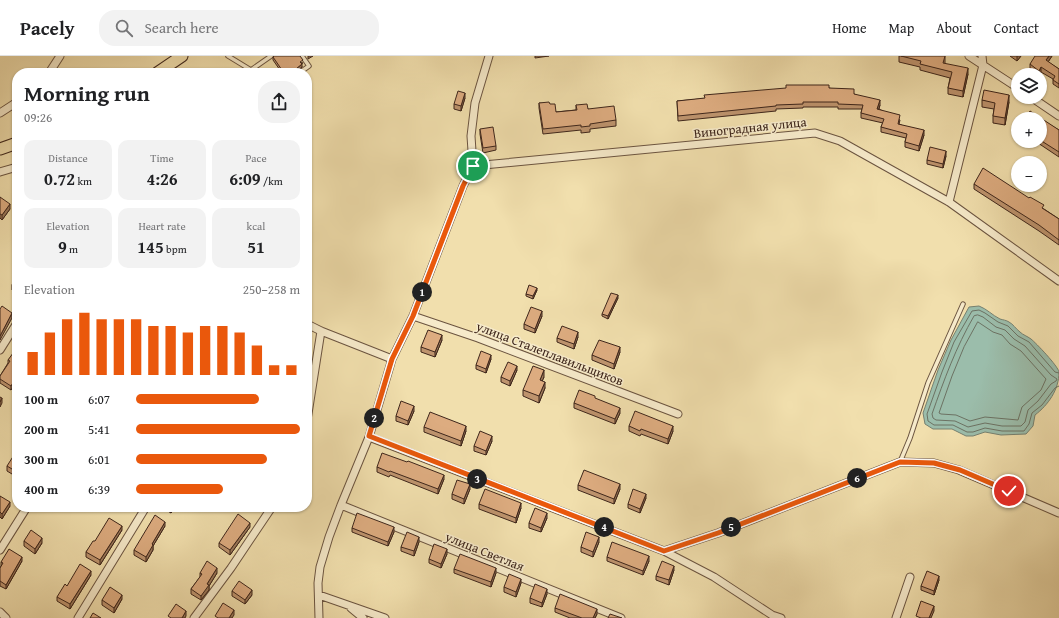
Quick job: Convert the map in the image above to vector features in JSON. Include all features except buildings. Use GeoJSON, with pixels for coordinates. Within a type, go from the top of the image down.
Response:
{"type":"FeatureCollection","features":[{"type":"Feature","properties":{"kind":"main road"},"geometry":{"type":"LineString","coordinates":[[164,68],[182,56]]}},
{"type":"Feature","properties":{"kind":"main road"},"geometry":{"type":"LineString","coordinates":[[0,149],[12,145]]}},
{"type":"Feature","properties":{"kind":"street"},"geometry":{"type":"LineString","coordinates":[[52,68],[60,56]]}},
{"type":"Feature","properties":{"kind":"street"},"geometry":{"type":"LineString","coordinates":[[319,618],[318,583],[320,567],[340,505],[369,436],[392,359],[413,316],[463,186],[473,166],[471,136],[475,103],[489,56]]}},
{"type":"Feature","properties":{"kind":"street"},"geometry":{"type":"LineString","coordinates":[[969,56],[1011,83]]}},
{"type":"Feature","properties":{"kind":"street"},"geometry":{"type":"LineString","coordinates":[[949,202],[983,64],[982,56]]}},
{"type":"Feature","properties":{"kind":"street"},"geometry":{"type":"LineString","coordinates":[[1041,104],[1059,116]]}},
{"type":"Feature","properties":{"kind":"street"},"geometry":{"type":"LineString","coordinates":[[0,113],[12,105]]}},
{"type":"Feature","properties":{"kind":"street","name":"Виноградная улица"},"geometry":{"type":"LineString","coordinates":[[473,166],[815,133],[840,141],[949,202],[1059,281]]}},
{"type":"Feature","properties":{"kind":"street"},"geometry":{"type":"LineString","coordinates":[[0,172],[12,168]]}},
{"type":"Feature","properties":{"kind":"street","name":"улица Сталеплавильщиков"},"geometry":{"type":"LineString","coordinates":[[413,316],[478,338],[678,414]]}},
{"type":"Feature","properties":{"kind":"street"},"geometry":{"type":"LineString","coordinates":[[312,326],[392,359]]}},
{"type":"Feature","properties":{"kind":"street"},"geometry":{"type":"LineString","coordinates":[[0,350],[12,331]]}},
{"type":"Feature","properties":{"kind":"street"},"geometry":{"type":"LineString","coordinates":[[312,388],[321,331]]}},
{"type":"Feature","properties":{"kind":"street"},"geometry":{"type":"LineString","coordinates":[[369,436],[664,551],[714,577],[772,615],[780,618]]}},
{"type":"Feature","properties":{"kind":"street"},"geometry":{"type":"LineString","coordinates":[[664,551],[718,533],[900,462],[934,463],[960,470],[1059,513]]}},
{"type":"Feature","properties":{"kind":"street","name":"улица Светлая"},"geometry":{"type":"LineString","coordinates":[[340,505],[621,618]]}},
{"type":"Feature","properties":{"kind":"street"},"geometry":{"type":"LineString","coordinates":[[0,550],[24,512]]}},
{"type":"Feature","properties":{"kind":"street"},"geometry":{"type":"LineString","coordinates":[[78,618],[143,512]]}},
{"type":"Feature","properties":{"kind":"street"},"geometry":{"type":"LineString","coordinates":[[194,618],[232,568],[269,512]]}},
{"type":"Feature","properties":{"kind":"street"},"geometry":{"type":"LineString","coordinates":[[896,618],[910,576]]}},
{"type":"Feature","properties":{"kind":"street"},"geometry":{"type":"LineString","coordinates":[[319,596],[385,618]]}},
{"type":"Feature","properties":{"kind":"street"},"geometry":{"type":"LineString","coordinates":[[348,605],[363,618]]}},
{"type":"Feature","properties":{"kind":"street"},"geometry":{"type":"LineString","coordinates":[[0,612],[6,618]]}},
{"type":"Feature","properties":{"kind":"lane"},"geometry":{"type":"LineString","coordinates":[[228,56],[248,68]]}},
{"type":"Feature","properties":{"kind":"lane"},"geometry":{"type":"LineString","coordinates":[[254,68],[271,56]]}},
{"type":"Feature","properties":{"kind":"lane"},"geometry":{"type":"LineString","coordinates":[[302,56],[308,66],[305,68]]}},
{"type":"Feature","properties":{"kind":"lane"},"geometry":{"type":"LineString","coordinates":[[900,462],[910,438],[928,383],[963,304]]}},
{"type":"Feature","properties":{"kind":"water"},"geometry":{"type":"Polygon","coordinates":[[[979,306],[994,316],[1007,321],[1031,339],[1058,369],[1059,379],[1055,391],[1044,407],[1035,415],[1033,426],[1026,434],[1001,435],[985,432],[973,436],[966,436],[952,429],[933,429],[925,424],[923,413],[938,370],[951,340],[969,307],[979,306]]]}},
{"type":"Feature","properties":{"kind":"route"},"geometry":{"type":"LineString","coordinates":[[473,166],[463,186],[413,316],[392,359],[369,436],[664,551],[718,533],[900,462],[912,461],[934,463],[960,470],[1009,491]]}}]}
